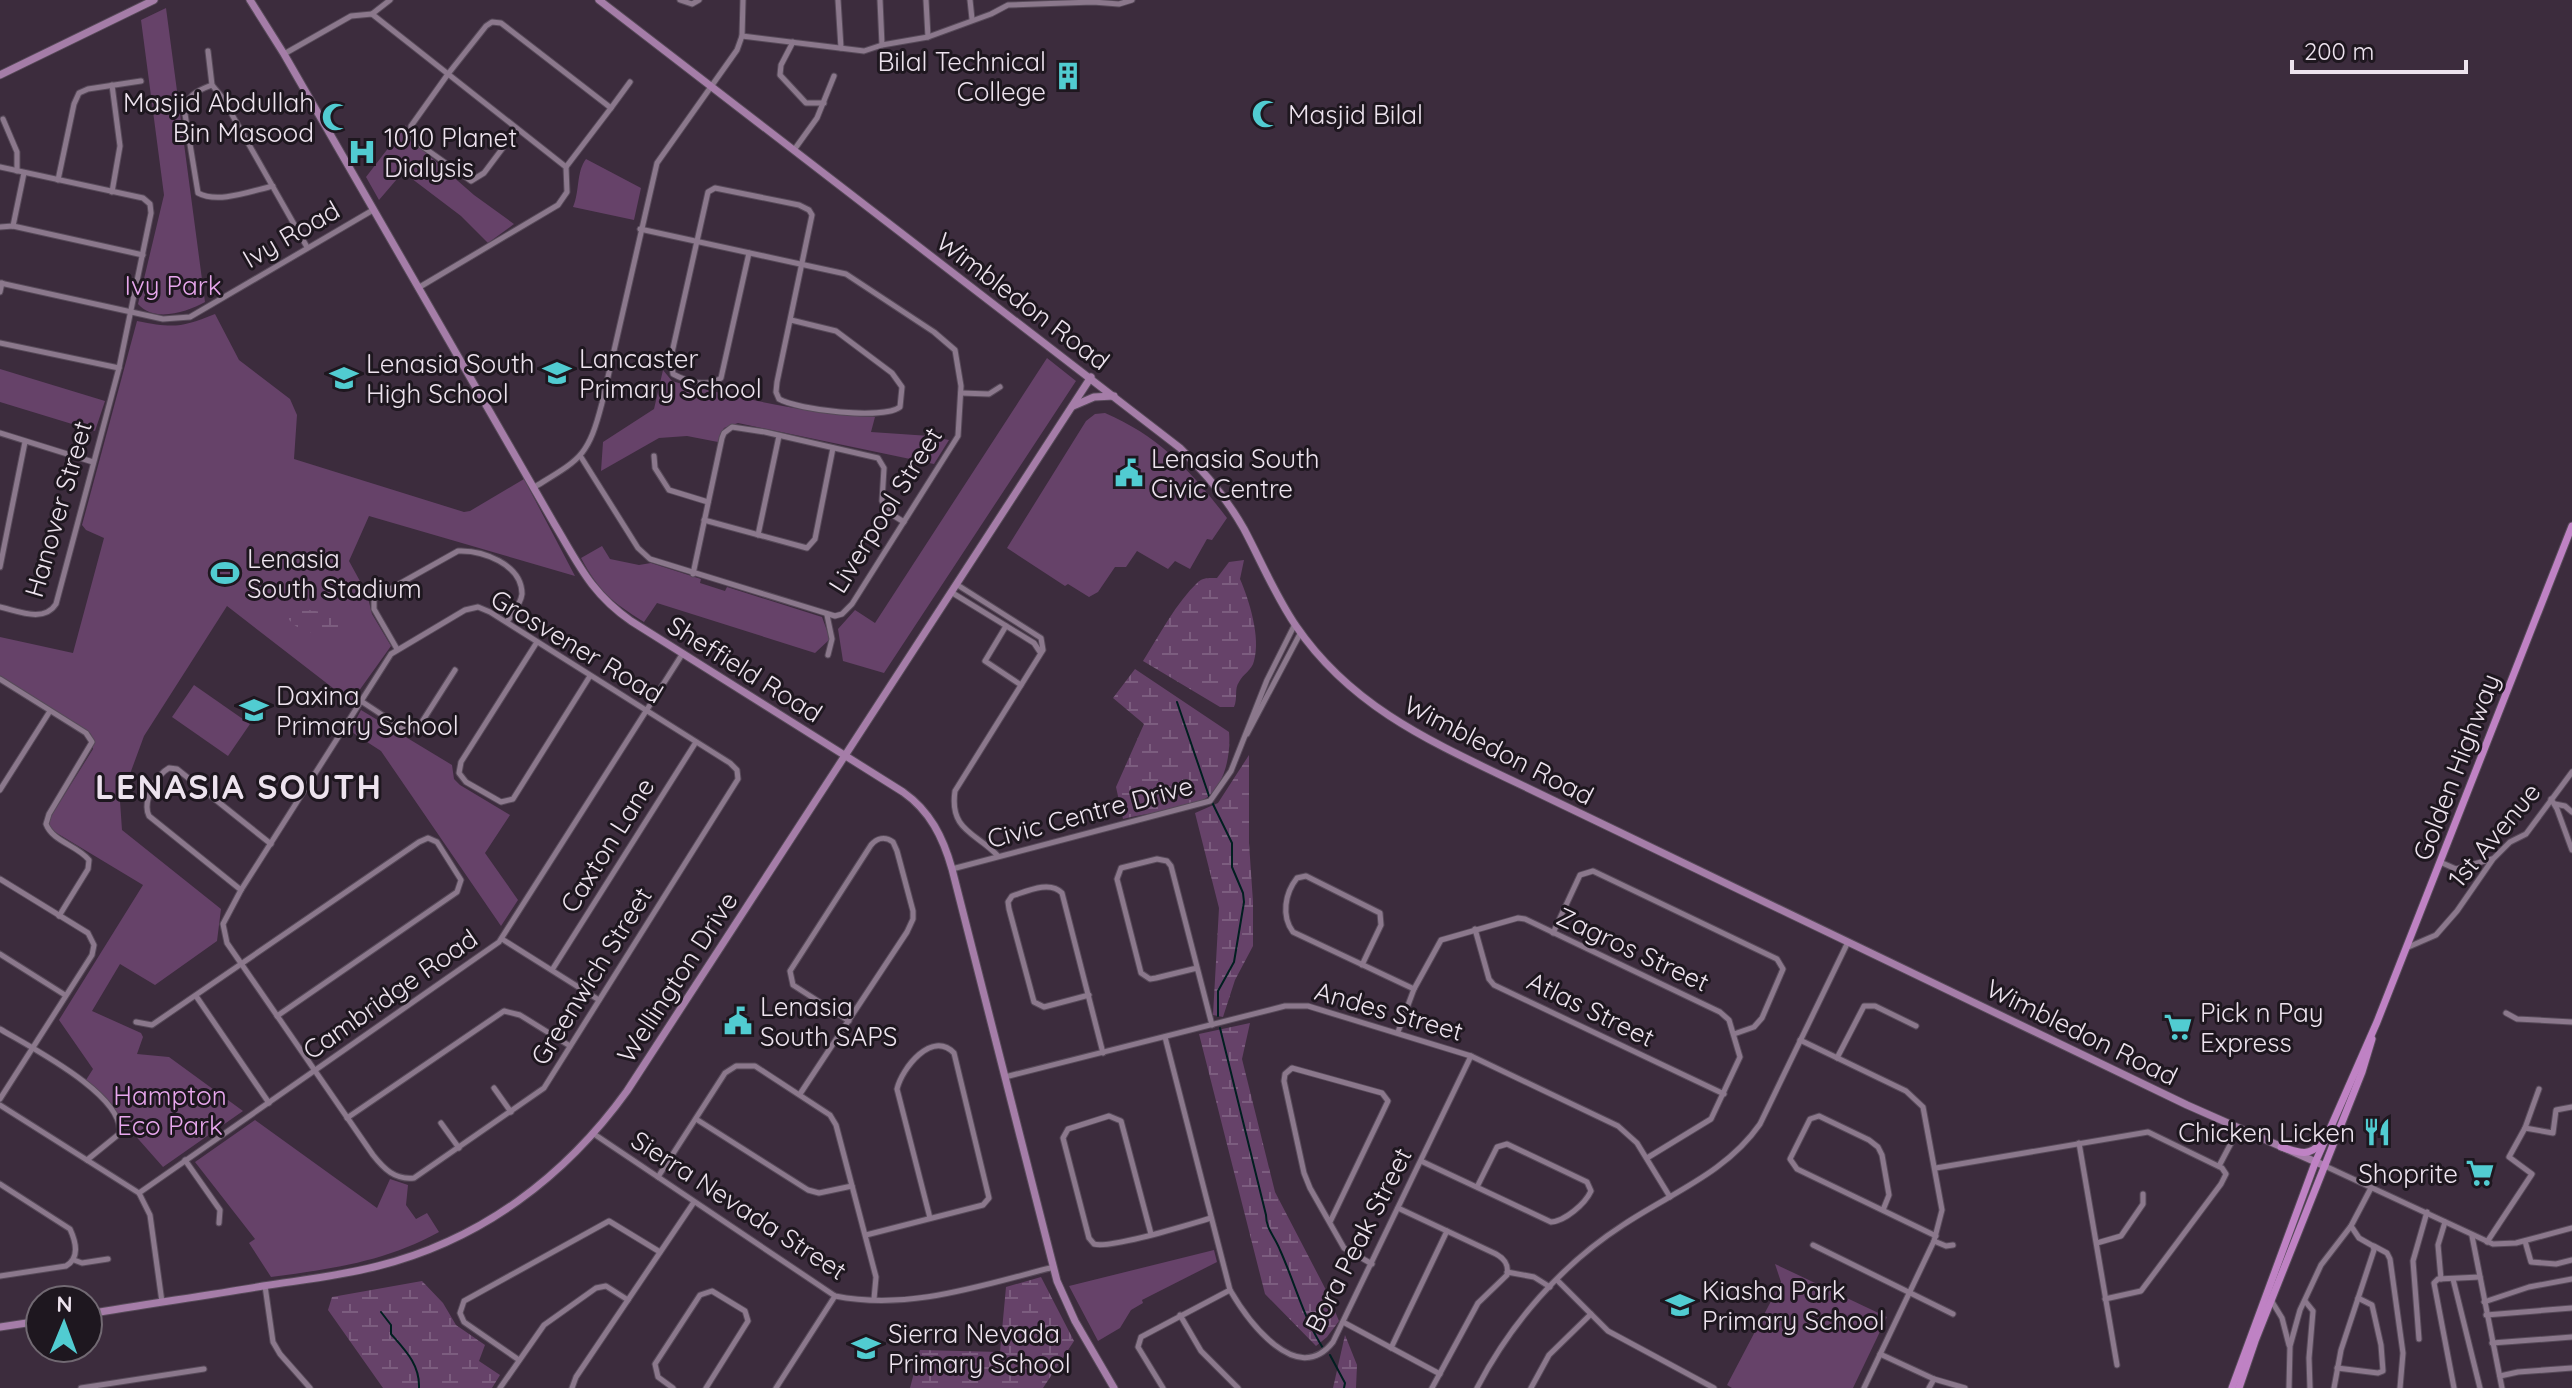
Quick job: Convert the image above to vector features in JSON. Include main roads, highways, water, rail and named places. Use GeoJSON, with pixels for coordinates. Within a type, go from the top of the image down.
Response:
{"type":"FeatureCollection","features":[{"type":"Feature","properties":{"kind":"main road","name":"Golden Highway"},"geometry":{"type":"LineString","coordinates":[[2232,1388],[2315,1163],[2377,1022],[2572,526]]}},
{"type":"Feature","properties":{"kind":"main road","name":"Golden Highway"},"geometry":{"type":"LineString","coordinates":[[2239,1388],[2362,1072],[2377,1022]]}},
{"type":"Feature","properties":{"kind":"main road"},"geometry":{"type":"LineString","coordinates":[[2281,1147],[2305,1154],[2314,1150],[2325,1138]]}},
{"type":"Feature","properties":{"kind":"waterway"},"geometry":{"type":"LineString","coordinates":[[1177,702],[1209,796],[1232,843],[1232,867],[1243,893],[1234,962],[1218,991],[1218,1016]]}},
{"type":"Feature","properties":{"kind":"waterway"},"geometry":{"type":"LineString","coordinates":[[1220,1028],[1267,1225],[1323,1348]]}},
{"type":"Feature","properties":{"kind":"waterway"},"geometry":{"type":"LineString","coordinates":[[381,1312],[391,1325],[391,1334],[415,1365],[419,1388]]}},
{"type":"Feature","properties":{"kind":"waterway"},"geometry":{"type":"LineString","coordinates":[[1330,1355],[1345,1383],[1344,1388]]}},
{"type":"Feature","properties":{"kind":"place","name":"Bilal Technical College"},"geometry":{"type":"Point","coordinates":[1068,76]}},
{"type":"Feature","properties":{"kind":"place","name":"Masjid Bilal"},"geometry":{"type":"Point","coordinates":[1266,114]}},
{"type":"Feature","properties":{"kind":"place","name":"Masjid Abdullah Bin Masood"},"geometry":{"type":"Point","coordinates":[336,117]}},
{"type":"Feature","properties":{"kind":"place","name":"1010 Planet Dialysis"},"geometry":{"type":"Point","coordinates":[362,152]}},
{"type":"Feature","properties":{"kind":"place","name":"Lancaster Primary School"},"geometry":{"type":"Point","coordinates":[557,373]}},
{"type":"Feature","properties":{"kind":"place","name":"Lenasia South High School"},"geometry":{"type":"Point","coordinates":[344,378]}},
{"type":"Feature","properties":{"kind":"place","name":"Lenasia South Civic Centre"},"geometry":{"type":"Point","coordinates":[1129,473]}},
{"type":"Feature","properties":{"kind":"place","name":"Lenasia South Stadium"},"geometry":{"type":"Point","coordinates":[225,573]}},
{"type":"Feature","properties":{"kind":"place","name":"Daxina Primary School"},"geometry":{"type":"Point","coordinates":[254,710]}},
{"type":"Feature","properties":{"kind":"place","name":"Lenasia South SAPS"},"geometry":{"type":"Point","coordinates":[738,1021]}},
{"type":"Feature","properties":{"kind":"place","name":"Pick n Pay Express"},"geometry":{"type":"Point","coordinates":[2178,1027]}},
{"type":"Feature","properties":{"kind":"place","name":"Chicken Licken"},"geometry":{"type":"Point","coordinates":[2377,1132]}},
{"type":"Feature","properties":{"kind":"place","name":"Shoprite"},"geometry":{"type":"Point","coordinates":[2480,1173]}},
{"type":"Feature","properties":{"kind":"place","name":"Kiasha Park Primary School"},"geometry":{"type":"Point","coordinates":[1680,1305]}},
{"type":"Feature","properties":{"kind":"place","name":"Sierra Nevada Primary School"},"geometry":{"type":"Point","coordinates":[866,1348]}},
{"type":"Feature","properties":{"kind":"district","name":"LENASIA SOUTH"},"geometry":{"type":"Point","coordinates":[239,786]}},
{"type":"Feature","properties":{"kind":"park label","name":"Ivy Park"},"geometry":{"type":"Point","coordinates":[173,285]}},
{"type":"Feature","properties":{"kind":"park label","name":"Hampton Eco Park"},"geometry":{"type":"Point","coordinates":[170,1110]}}]}
